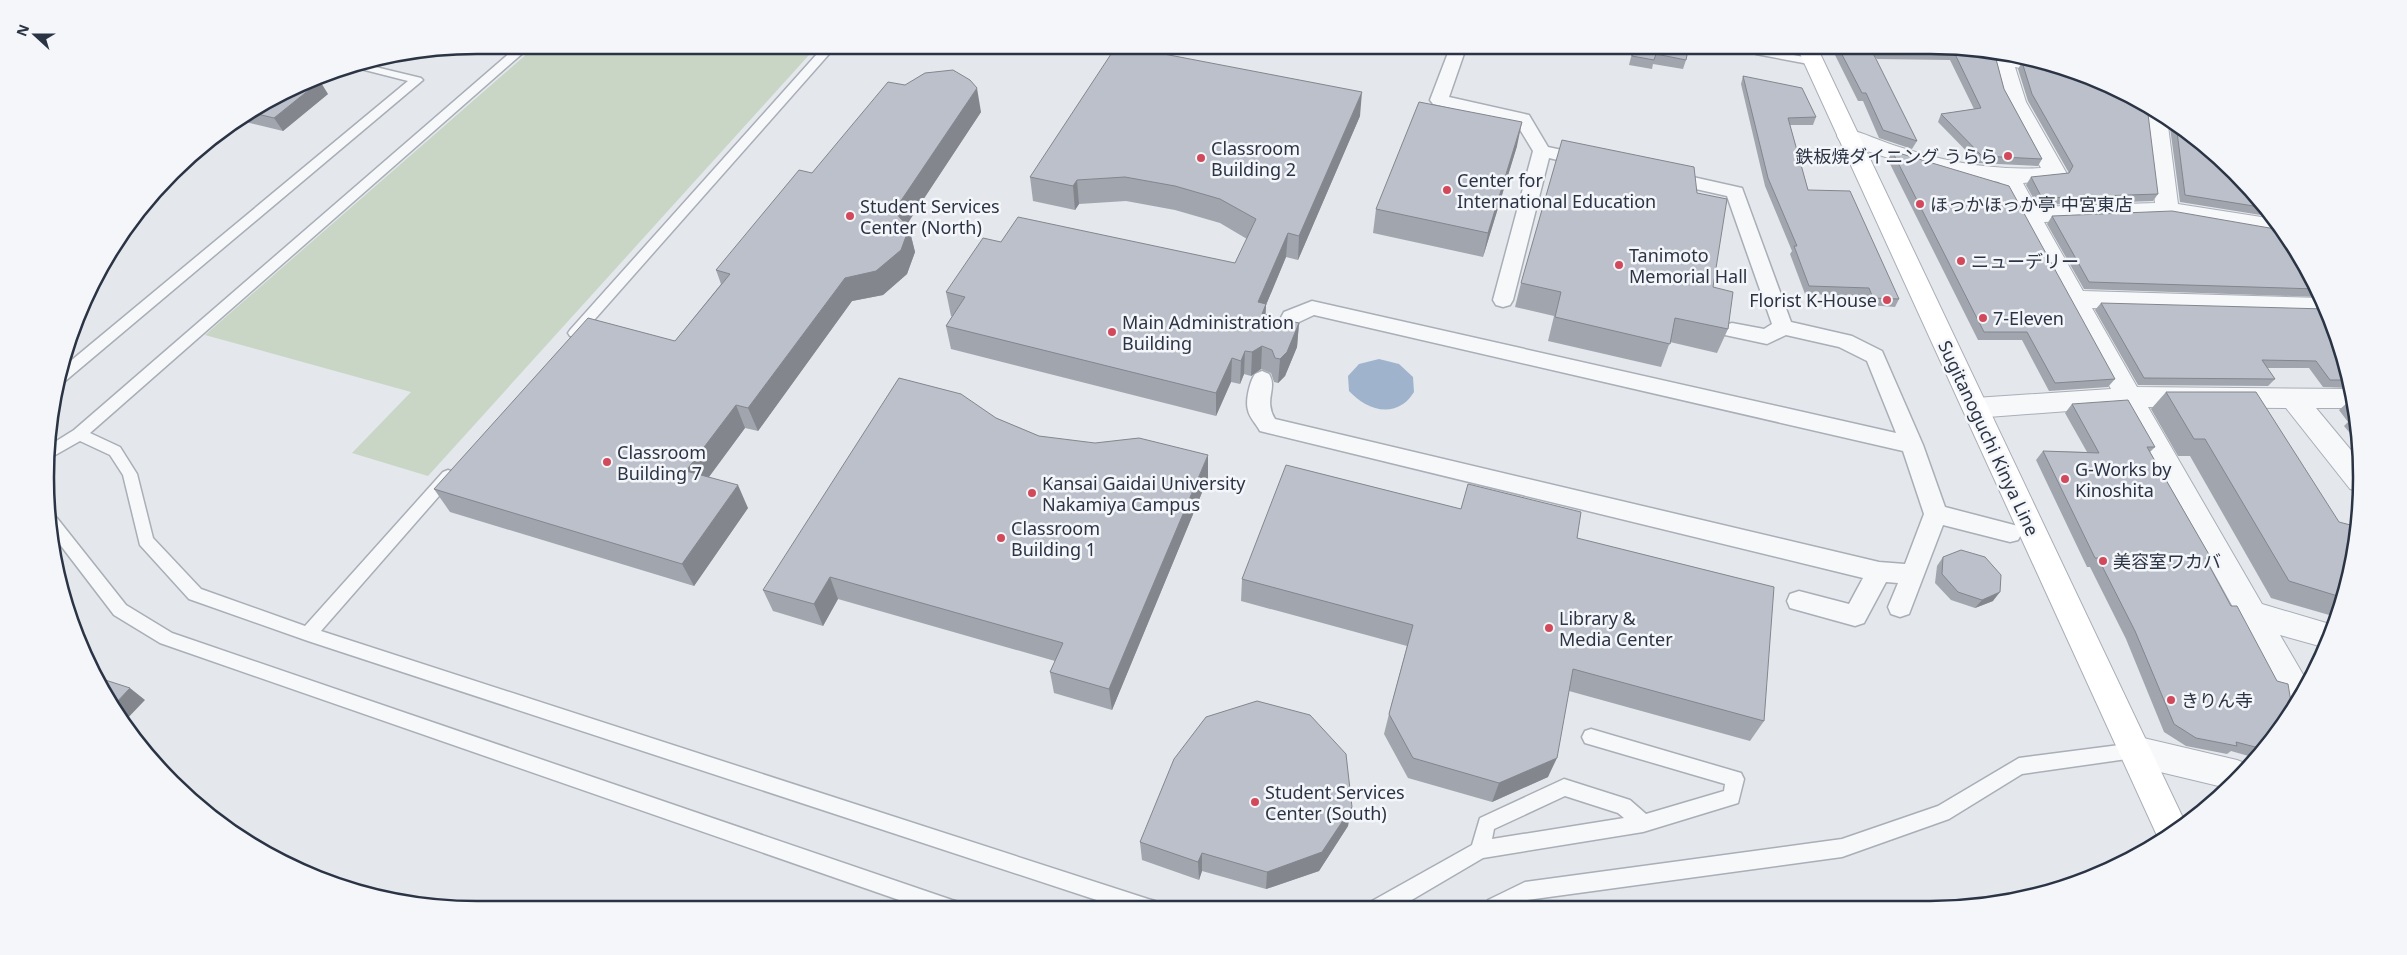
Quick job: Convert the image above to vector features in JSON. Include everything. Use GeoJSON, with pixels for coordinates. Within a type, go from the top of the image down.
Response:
{"type":"FeatureCollection","features":[{"type":"Feature","properties":{"kind":"main road","name":"Sugitanoguchi Kinya Line"},"geometry":{"type":"LineString","coordinates":[[1810,54],[2170,826]]}},
{"type":"Feature","properties":{"kind":"street"},"geometry":{"type":"LineString","coordinates":[[1456,54],[1439,100],[1523,118],[1542,151],[1503,300]]}},
{"type":"Feature","properties":{"kind":"street"},"geometry":{"type":"LineString","coordinates":[[1848,136],[1878,149],[1944,168],[2007,176],[2056,174],[2013,98],[2004,61]]}},
{"type":"Feature","properties":{"kind":"street"},"geometry":{"type":"LineString","coordinates":[[2162,123],[2168,210]]}},
{"type":"Feature","properties":{"kind":"street"},"geometry":{"type":"LineString","coordinates":[[1542,151],[1610,165]]}},
{"type":"Feature","properties":{"kind":"street"},"geometry":{"type":"LineString","coordinates":[[1648,173],[1735,192],[1783,327]]}},
{"type":"Feature","properties":{"kind":"street"},"geometry":{"type":"LineString","coordinates":[[2007,176],[2129,397],[2295,690]]}},
{"type":"Feature","properties":{"kind":"street"},"geometry":{"type":"LineString","coordinates":[[2029,215],[2168,210],[2271,227]]}},
{"type":"Feature","properties":{"kind":"street"},"geometry":{"type":"LineString","coordinates":[[2075,299],[2317,307]]}},
{"type":"Feature","properties":{"kind":"street"},"geometry":{"type":"LineString","coordinates":[[1278,342],[1291,317],[1312,308],[1912,445]]}},
{"type":"Feature","properties":{"kind":"street"},"geometry":{"type":"LineString","coordinates":[[1732,330],[1767,336],[1783,327],[1846,341],[1875,356],[1912,445],[1936,514],[1900,608]]}},
{"type":"Feature","properties":{"kind":"street"},"geometry":{"type":"LineString","coordinates":[[1262,379],[1258,409],[1268,425],[1879,572],[1913,574]]}},
{"type":"Feature","properties":{"kind":"street"},"geometry":{"type":"LineString","coordinates":[[1975,408],[2129,397],[2346,399]]}},
{"type":"Feature","properties":{"kind":"street"},"geometry":{"type":"LineString","coordinates":[[2293,398],[2353,473]]}},
{"type":"Feature","properties":{"kind":"street"},"geometry":{"type":"LineString","coordinates":[[1936,514],[2010,533]]}},
{"type":"Feature","properties":{"kind":"street"},"geometry":{"type":"LineString","coordinates":[[1799,601],[1856,616],[1879,572]]}},
{"type":"Feature","properties":{"kind":"street"},"geometry":{"type":"LineString","coordinates":[[2253,614],[2323,635]]}},
{"type":"Feature","properties":{"kind":"street"},"geometry":{"type":"LineString","coordinates":[[2135,751],[2232,774]]}},
{"type":"Feature","properties":{"kind":"lane"},"geometry":{"type":"LineString","coordinates":[[55,449],[79,434],[516,54]]}},
{"type":"Feature","properties":{"kind":"lane"},"geometry":{"type":"LineString","coordinates":[[566,343],[823,54]]}},
{"type":"Feature","properties":{"kind":"lane"},"geometry":{"type":"LineString","coordinates":[[67,371],[417,80],[366,69]]}},
{"type":"Feature","properties":{"kind":"lane"},"geometry":{"type":"LineString","coordinates":[[79,434],[115,451],[130,474],[146,541],[195,594],[308,634],[1127,901]]}},
{"type":"Feature","properties":{"kind":"lane"},"geometry":{"type":"LineString","coordinates":[[308,634],[460,462]]}},
{"type":"Feature","properties":{"kind":"lane"},"geometry":{"type":"LineString","coordinates":[[57,528],[120,610],[166,638],[929,901]]}},
{"type":"Feature","properties":{"kind":"lane"},"geometry":{"type":"LineString","coordinates":[[1391,901],[1480,850],[1643,822],[1732,797],[1735,779],[1591,737]]}},
{"type":"Feature","properties":{"kind":"lane"},"geometry":{"type":"LineString","coordinates":[[1507,901],[1525,891],[1842,848],[1943,813],[2019,766],[2135,751]]}},
{"type":"Feature","properties":{"kind":"lane"},"geometry":{"type":"LineString","coordinates":[[1480,850],[1486,824],[1564,786],[1624,806],[1643,822]]}},
{"type":"Feature","properties":{"kind":"green space"},"geometry":{"type":"Polygon","coordinates":[[[527,54],[810,54],[428,476],[352,453],[411,392],[205,335],[527,54]]]}},
{"type":"Feature","properties":{"kind":"water"},"geometry":{"type":"Polygon","coordinates":[[[1379,359],[1399,364],[1413,377],[1414,392],[1403,404],[1396,408],[1374,408],[1360,401],[1349,391],[1348,376],[1359,364],[1379,359]]]}},
{"type":"Feature","properties":{"kind":"building"},"geometry":{"type":"Polygon","coordinates":[[[1111,54],[1164,54],[1362,92],[1299,236],[1288,233],[1258,302],[1266,304],[1262,314],[1269,315],[1268,319],[1272,325],[1280,327],[1287,325],[1290,321],[1299,323],[1287,352],[1280,359],[1275,358],[1272,350],[1262,346],[1252,352],[1245,351],[1241,361],[1232,358],[1216,393],[946,326],[965,297],[946,292],[983,238],[1001,242],[1018,217],[1235,263],[1256,219],[1220,199],[1175,186],[1125,177],[1077,180],[1073,186],[1030,177],[1111,54]]]}},
{"type":"Feature","properties":{"kind":"building"},"geometry":{"type":"Polygon","coordinates":[[[1632,54],[1656,54],[1654,60],[1632,56],[1632,54]]]}},
{"type":"Feature","properties":{"kind":"building"},"geometry":{"type":"Polygon","coordinates":[[[1656,54],[1687,54],[1686,60],[1656,54]]]}},
{"type":"Feature","properties":{"kind":"building"},"geometry":{"type":"Polygon","coordinates":[[[1842,54],[1873,54],[1917,141],[1883,130],[1866,93],[1862,93],[1842,54]]]}},
{"type":"Feature","properties":{"kind":"building"},"geometry":{"type":"Polygon","coordinates":[[[1955,55],[1996,59],[2004,89],[2042,159],[1982,156],[1941,114],[1981,108],[1955,55]]]}},
{"type":"Feature","properties":{"kind":"building"},"geometry":{"type":"Polygon","coordinates":[[[2023,64],[2066,76],[2092,86],[2117,97],[2148,115],[2158,194],[2042,198],[2031,177],[2069,173],[2073,166],[2032,94],[2023,64]]]}},
{"type":"Feature","properties":{"kind":"building"},"geometry":{"type":"Polygon","coordinates":[[[953,70],[970,80],[977,88],[894,211],[909,228],[901,250],[876,271],[845,278],[748,408],[736,405],[686,471],[738,485],[682,564],[434,489],[588,318],[675,341],[730,274],[716,270],[799,170],[812,173],[888,82],[905,85],[925,73],[953,70]]]}},
{"type":"Feature","properties":{"kind":"building"},"geometry":{"type":"Polygon","coordinates":[[[1743,76],[1802,88],[1816,117],[1788,118],[1808,190],[1850,191],[1899,299],[1873,298],[1869,288],[1809,286],[1794,246],[1797,246],[1768,178],[1743,76]]]}},
{"type":"Feature","properties":{"kind":"building"},"geometry":{"type":"Polygon","coordinates":[[[312,87],[274,118],[260,115],[290,97],[312,87]]]}},
{"type":"Feature","properties":{"kind":"building","name":"Center for International Education"},"geometry":{"type":"Polygon","coordinates":[[[1419,102],[1522,122],[1488,233],[1376,209],[1419,102]]]}},
{"type":"Feature","properties":{"kind":"building"},"geometry":{"type":"Polygon","coordinates":[[[2177,134],[2209,159],[2255,206],[2185,195],[2177,134]]]}},
{"type":"Feature","properties":{"kind":"building","name":"Tanimoto Memorial Hall"},"geometry":{"type":"Polygon","coordinates":[[[1562,140],[1694,167],[1697,193],[1727,199],[1713,287],[1733,292],[1728,329],[1675,318],[1670,344],[1555,317],[1561,292],[1521,283],[1562,140]]]}},
{"type":"Feature","properties":{"kind":"building"},"geometry":{"type":"Polygon","coordinates":[[[1892,151],[2009,186],[2115,379],[2055,383],[2027,332],[1984,332],[1892,151]]]}},
{"type":"Feature","properties":{"kind":"building"},"geometry":{"type":"Polygon","coordinates":[[[2172,211],[2272,228],[2309,289],[2089,282],[2052,216],[2172,211]]]}},
{"type":"Feature","properties":{"kind":"building"},"geometry":{"type":"Polygon","coordinates":[[[2101,303],[2318,309],[2331,341],[2342,380],[2330,380],[2316,361],[2262,360],[2275,379],[2144,378],[2101,303]]]}},
{"type":"Feature","properties":{"kind":"building","name":"Classroom Building 1"},"geometry":{"type":"Polygon","coordinates":[[[899,378],[961,394],[996,418],[1039,436],[1095,443],[1139,438],[1208,455],[1109,689],[1050,672],[1063,643],[830,577],[814,604],[763,590],[899,378]]]}},
{"type":"Feature","properties":{"kind":"building"},"geometry":{"type":"Polygon","coordinates":[[[2166,392],[2256,392],[2339,522],[2351,525],[2336,596],[2289,581],[2205,439],[2194,439],[2166,392]]]}},
{"type":"Feature","properties":{"kind":"building"},"geometry":{"type":"Polygon","coordinates":[[[2128,400],[2155,447],[2147,447],[2211,558],[2205,558],[2231,606],[2237,606],[2277,681],[2288,684],[2290,699],[2256,747],[2236,742],[2237,746],[2196,738],[2174,724],[2135,631],[2098,558],[2095,558],[2043,451],[2099,453],[2072,404],[2128,400]]]}},
{"type":"Feature","properties":{"kind":"building","name":"Library & Media Center"},"geometry":{"type":"Polygon","coordinates":[[[1286,465],[1461,509],[1468,484],[1581,512],[1577,538],[1774,587],[1764,721],[1573,669],[1557,758],[1499,783],[1413,758],[1389,714],[1413,625],[1242,579],[1286,465]]]}},
{"type":"Feature","properties":{"kind":"building"},"geometry":{"type":"Polygon","coordinates":[[[1961,550],[1985,557],[2001,575],[2000,592],[1982,600],[1958,592],[1942,574],[1943,557],[1961,550]]]}},
{"type":"Feature","properties":{"kind":"building"},"geometry":{"type":"Polygon","coordinates":[[[106,680],[130,688],[118,701],[106,680]]]}},
{"type":"Feature","properties":{"kind":"building","name":"Student Services Center (South)"},"geometry":{"type":"Polygon","coordinates":[[[1257,701],[1310,715],[1346,754],[1352,807],[1322,852],[1267,872],[1202,853],[1198,862],[1140,842],[1174,759],[1206,717],[1257,701]]]}},
{"type":"Feature","properties":{"kind":"place","name":"鉄板焼ダイニング うらら"},"geometry":{"type":"Point","coordinates":[2008,156]}},
{"type":"Feature","properties":{"kind":"place","name":"Classroom Building 2"},"geometry":{"type":"Point","coordinates":[1201,158]}},
{"type":"Feature","properties":{"kind":"place","name":"Center for International Education"},"geometry":{"type":"Point","coordinates":[1447,190]}},
{"type":"Feature","properties":{"kind":"place","name":"ほっかほっか亭 中宮東店"},"geometry":{"type":"Point","coordinates":[1920,204]}},
{"type":"Feature","properties":{"kind":"place","name":"Student Services Center (North)"},"geometry":{"type":"Point","coordinates":[850,216]}},
{"type":"Feature","properties":{"kind":"place","name":"ニューデリー"},"geometry":{"type":"Point","coordinates":[1961,261]}},
{"type":"Feature","properties":{"kind":"place","name":"Tanimoto Memorial Hall"},"geometry":{"type":"Point","coordinates":[1619,265]}},
{"type":"Feature","properties":{"kind":"place","name":"Florist K-House"},"geometry":{"type":"Point","coordinates":[1887,300]}},
{"type":"Feature","properties":{"kind":"place","name":"7-Eleven"},"geometry":{"type":"Point","coordinates":[1983,318]}},
{"type":"Feature","properties":{"kind":"place","name":"Main Administration Building"},"geometry":{"type":"Point","coordinates":[1112,332]}},
{"type":"Feature","properties":{"kind":"place","name":"Classroom Building 7"},"geometry":{"type":"Point","coordinates":[607,462]}},
{"type":"Feature","properties":{"kind":"place","name":"G-Works by Kinoshita"},"geometry":{"type":"Point","coordinates":[2065,479]}},
{"type":"Feature","properties":{"kind":"place","name":"Kansai Gaidai University Nakamiya Campus"},"geometry":{"type":"Point","coordinates":[1032,493]}},
{"type":"Feature","properties":{"kind":"place","name":"Classroom Building 1"},"geometry":{"type":"Point","coordinates":[1001,538]}},
{"type":"Feature","properties":{"kind":"place","name":"美容室ワカバ"},"geometry":{"type":"Point","coordinates":[2103,561]}},
{"type":"Feature","properties":{"kind":"place","name":"Library & Media Center"},"geometry":{"type":"Point","coordinates":[1549,628]}},
{"type":"Feature","properties":{"kind":"place","name":"きりん寺"},"geometry":{"type":"Point","coordinates":[2171,700]}},
{"type":"Feature","properties":{"kind":"place","name":"Student Services Center (South)"},"geometry":{"type":"Point","coordinates":[1255,802]}}]}
